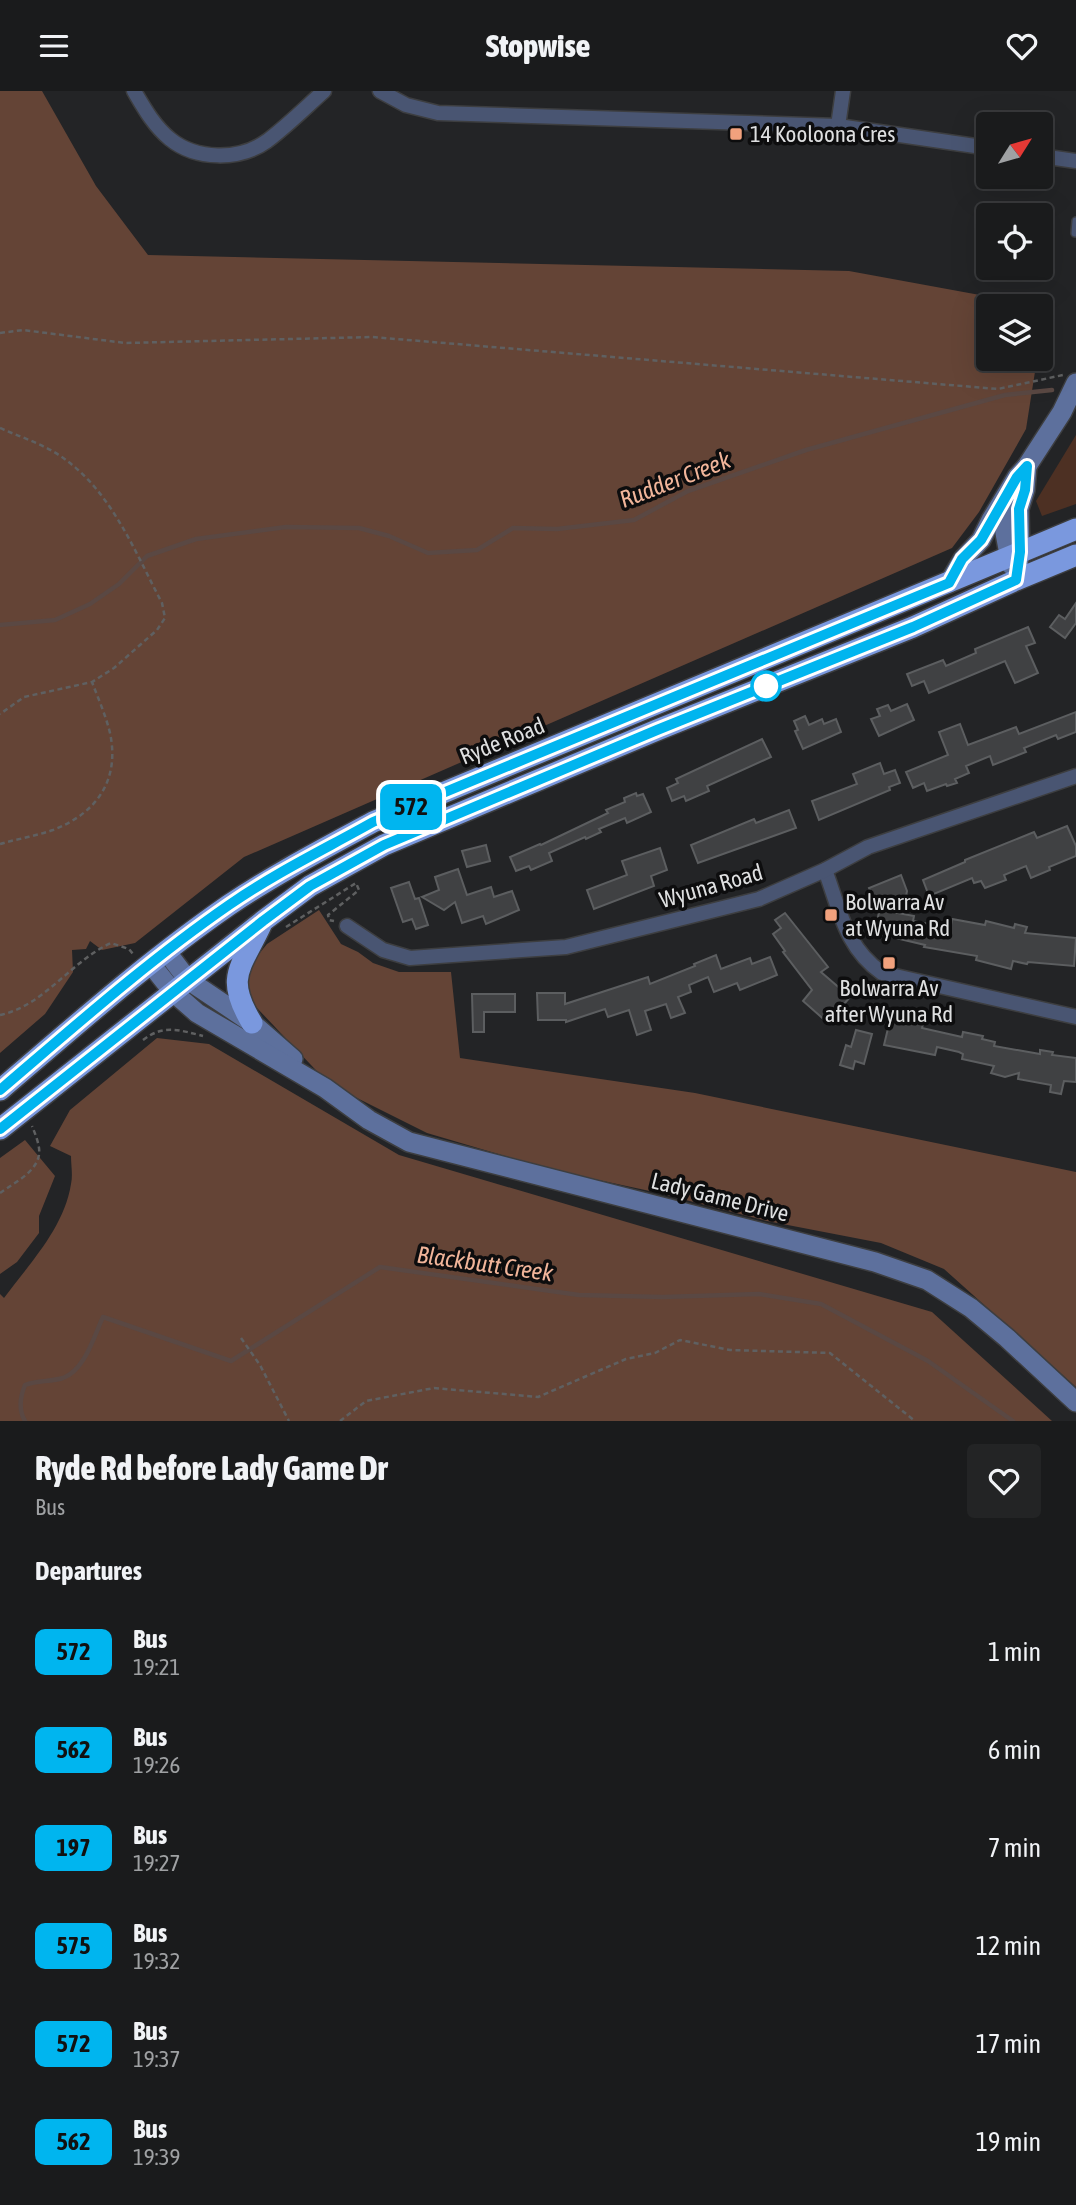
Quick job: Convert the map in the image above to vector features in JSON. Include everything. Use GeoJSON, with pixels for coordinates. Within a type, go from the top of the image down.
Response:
{"type":"FeatureCollection","features":[{"type":"Feature","properties":{"kind":"highway","name":"Ryde Road"},"geometry":{"type":"LineString","coordinates":[[0,1090],[150,956],[292,866],[373,822],[1076,529]]}},
{"type":"Feature","properties":{"kind":"highway"},"geometry":{"type":"LineString","coordinates":[[0,1129],[310,886],[384,845],[657,730],[913,627],[1076,555]]}},
{"type":"Feature","properties":{"kind":"highway"},"geometry":{"type":"LineString","coordinates":[[252,1023],[239,998],[236,977],[263,921]]}},
{"type":"Feature","properties":{"kind":"main road"},"geometry":{"type":"LineString","coordinates":[[949,583],[962,559],[981,540],[1017,477],[1062,412],[1071,379]]}},
{"type":"Feature","properties":{"kind":"main road"},"geometry":{"type":"LineString","coordinates":[[1016,580],[1014,554],[1027,466]]}},
{"type":"Feature","properties":{"kind":"main road"},"geometry":{"type":"LineString","coordinates":[[1005,497],[1004,533],[1014,554]]}},
{"type":"Feature","properties":{"kind":"main road","name":"Lady Game Drive"},"geometry":{"type":"LineString","coordinates":[[150,956],[181,986],[197,1013],[325,1088]]}},
{"type":"Feature","properties":{"kind":"main road","name":"Lady Game Drive"},"geometry":{"type":"LineString","coordinates":[[181,986],[252,1023],[325,1088],[369,1120],[409,1142],[875,1262],[927,1280],[971,1308],[1076,1402]]}},
{"type":"Feature","properties":{"kind":"street"},"geometry":{"type":"LineString","coordinates":[[134,91],[150,119],[171,140],[192,151],[220,156],[246,152],[265,142],[324,91]]}},
{"type":"Feature","properties":{"kind":"street"},"geometry":{"type":"LineString","coordinates":[[380,91],[406,106],[438,113],[838,126],[976,146]]}},
{"type":"Feature","properties":{"kind":"street"},"geometry":{"type":"LineString","coordinates":[[838,126],[843,91]]}},
{"type":"Feature","properties":{"kind":"street"},"geometry":{"type":"LineString","coordinates":[[1054,158],[1076,161]]}},
{"type":"Feature","properties":{"kind":"street","name":"Wyuna Road"},"geometry":{"type":"LineString","coordinates":[[347,926],[383,950],[410,958],[566,947],[759,899],[825,870],[868,847],[1076,776]]}},
{"type":"Feature","properties":{"kind":"street"},"geometry":{"type":"LineString","coordinates":[[825,870],[851,941],[864,959],[882,972],[1076,1017]]}},
{"type":"Feature","properties":{"kind":"lane"},"geometry":{"type":"LineString","coordinates":[[1075,233],[1076,221]]}},
{"type":"Feature","properties":{"kind":"path"},"geometry":{"type":"LineString","coordinates":[[0,333],[23,330],[125,343],[372,337],[998,389],[1071,379]]}},
{"type":"Feature","properties":{"kind":"path"},"geometry":{"type":"LineString","coordinates":[[0,428],[55,453],[94,485],[111,506],[162,603],[165,618],[157,630],[114,668],[92,682],[24,698],[0,714]]}},
{"type":"Feature","properties":{"kind":"path"},"geometry":{"type":"LineString","coordinates":[[0,844],[53,830],[80,816],[96,802],[108,782],[113,756],[110,731],[92,682]]}},
{"type":"Feature","properties":{"kind":"path"},"geometry":{"type":"LineString","coordinates":[[285,927],[356,883],[359,890],[328,915],[330,920],[347,926]]}},
{"type":"Feature","properties":{"kind":"path"},"geometry":{"type":"LineString","coordinates":[[0,1015],[16,1012],[35,1000],[94,950],[103,946],[111,943],[150,956]]}},
{"type":"Feature","properties":{"kind":"path"},"geometry":{"type":"LineString","coordinates":[[143,1040],[162,1029],[213,1040]]}},
{"type":"Feature","properties":{"kind":"path"},"geometry":{"type":"LineString","coordinates":[[0,1193],[31,1170],[38,1160],[39,1149],[32,1126]]}},
{"type":"Feature","properties":{"kind":"path"},"geometry":{"type":"LineString","coordinates":[[243,1340],[260,1365],[289,1421]]}},
{"type":"Feature","properties":{"kind":"path"},"geometry":{"type":"LineString","coordinates":[[340,1421],[366,1401],[434,1388],[538,1397],[626,1359],[655,1353],[680,1341],[730,1350],[830,1353],[915,1421]]}},
{"type":"Feature","properties":{"kind":"shaded area"},"geometry":{"type":"Polygon","coordinates":[[[0,91],[42,91],[96,186],[148,255],[849,271],[976,294],[976,371],[1035,371],[1026,429],[979,512],[952,548],[244,857],[135,943],[102,950],[90,941],[86,949],[72,950],[73,972],[45,1014],[0,1053],[0,91]]]}},
{"type":"Feature","properties":{"kind":"shaded area"},"geometry":{"type":"Polygon","coordinates":[[[1076,435],[1076,504],[1042,516],[1036,501],[1076,435]]]}},
{"type":"Feature","properties":{"kind":"shaded area"},"geometry":{"type":"Polygon","coordinates":[[[319,910],[341,944],[373,963],[399,972],[451,972],[460,1058],[695,1093],[1076,1172],[1076,1387],[944,1269],[881,1243],[767,1221],[659,1193],[552,1170],[427,1133],[329,1084],[257,1008],[249,995],[246,970],[267,944],[319,910]]]}},
{"type":"Feature","properties":{"kind":"shaded area"},"geometry":{"type":"Polygon","coordinates":[[[157,1038],[209,1044],[399,1155],[932,1312],[1052,1421],[0,1421],[0,1294],[4,1298],[45,1244],[61,1215],[71,1184],[71,1156],[50,1146],[70,1110],[157,1038]]]}},
{"type":"Feature","properties":{"kind":"shaded area"},"geometry":{"type":"Polygon","coordinates":[[[25,1140],[55,1176],[39,1216],[39,1233],[17,1262],[0,1274],[0,1158],[25,1140]]]}},
{"type":"Feature","properties":{"kind":"building"},"geometry":{"type":"Polygon","coordinates":[[[1076,603],[1076,623],[1065,638],[1050,627],[1059,615],[1065,619],[1076,603]]]}},
{"type":"Feature","properties":{"kind":"building"},"geometry":{"type":"Polygon","coordinates":[[[1028,627],[1035,643],[1026,646],[1038,673],[1015,683],[1005,661],[929,693],[924,681],[912,686],[907,674],[943,660],[946,666],[976,653],[975,649],[1028,627]]]}},
{"type":"Feature","properties":{"kind":"building"},"geometry":{"type":"Polygon","coordinates":[[[907,704],[914,720],[879,736],[871,719],[880,716],[877,709],[888,705],[891,711],[907,704]]]}},
{"type":"Feature","properties":{"kind":"building"},"geometry":{"type":"Polygon","coordinates":[[[1076,712],[1076,732],[1058,739],[1056,735],[1024,748],[1026,752],[993,765],[990,756],[966,766],[969,773],[955,779],[957,783],[927,791],[924,783],[913,788],[906,772],[948,755],[939,732],[960,724],[968,745],[1016,727],[1019,734],[1076,712]]]}},
{"type":"Feature","properties":{"kind":"building"},"geometry":{"type":"Polygon","coordinates":[[[805,716],[809,725],[822,719],[824,724],[836,719],[841,732],[803,749],[795,731],[798,730],[794,721],[805,716]]]}},
{"type":"Feature","properties":{"kind":"building"},"geometry":{"type":"Polygon","coordinates":[[[762,739],[771,757],[707,786],[709,791],[686,801],[684,796],[672,801],[667,788],[678,783],[676,779],[762,739]]]}},
{"type":"Feature","properties":{"kind":"building"},"geometry":{"type":"Polygon","coordinates":[[[880,763],[884,774],[895,770],[900,783],[889,787],[890,790],[819,820],[812,801],[857,784],[853,774],[880,763]]]}},
{"type":"Feature","properties":{"kind":"building"},"geometry":{"type":"Polygon","coordinates":[[[636,793],[637,796],[643,794],[651,812],[627,823],[625,818],[599,829],[601,832],[586,839],[585,837],[549,853],[552,861],[531,870],[529,866],[516,871],[510,857],[608,813],[606,810],[625,802],[624,798],[636,793]]]}},
{"type":"Feature","properties":{"kind":"building"},"geometry":{"type":"Polygon","coordinates":[[[789,810],[796,828],[698,863],[691,845],[754,819],[756,823],[789,810]]]}},
{"type":"Feature","properties":{"kind":"building"},"geometry":{"type":"Polygon","coordinates":[[[1067,826],[1076,846],[1076,856],[1049,867],[1050,870],[1031,878],[1026,866],[1004,875],[1006,880],[985,888],[981,881],[974,883],[972,878],[929,896],[923,880],[1034,832],[1037,838],[1067,826]]]}},
{"type":"Feature","properties":{"kind":"building"},"geometry":{"type":"Polygon","coordinates":[[[486,845],[490,861],[467,867],[462,851],[486,845]]]}},
{"type":"Feature","properties":{"kind":"building"},"geometry":{"type":"Polygon","coordinates":[[[660,848],[667,870],[651,876],[654,886],[594,909],[587,890],[627,875],[622,861],[660,848]]]}},
{"type":"Feature","properties":{"kind":"building"},"geometry":{"type":"Polygon","coordinates":[[[458,869],[467,895],[491,887],[494,897],[512,891],[519,910],[486,924],[483,916],[462,923],[455,902],[444,910],[422,897],[439,890],[435,877],[458,869]]]}},
{"type":"Feature","properties":{"kind":"building"},"geometry":{"type":"Polygon","coordinates":[[[901,875],[907,891],[904,907],[893,912],[914,916],[913,921],[946,927],[946,924],[951,925],[952,919],[985,925],[986,921],[1014,928],[1015,924],[1027,927],[1025,933],[1076,938],[1074,966],[1013,961],[1011,969],[976,960],[977,956],[924,947],[925,945],[883,935],[886,924],[877,922],[879,912],[869,888],[901,875]]]}},
{"type":"Feature","properties":{"kind":"building"},"geometry":{"type":"Polygon","coordinates":[[[409,882],[415,899],[419,898],[428,925],[416,929],[412,919],[403,922],[391,888],[409,882]]]}},
{"type":"Feature","properties":{"kind":"building"},"geometry":{"type":"Polygon","coordinates":[[[785,913],[828,967],[821,972],[850,997],[828,1023],[803,1001],[812,990],[773,934],[781,928],[775,920],[785,913]]]}},
{"type":"Feature","properties":{"kind":"building"},"geometry":{"type":"Polygon","coordinates":[[[716,955],[721,969],[750,958],[752,964],[770,957],[777,975],[740,990],[737,983],[714,992],[708,977],[689,985],[691,992],[678,997],[685,1013],[671,1018],[666,1004],[645,1011],[651,1030],[637,1035],[629,1010],[608,1017],[605,1009],[566,1022],[538,1020],[537,993],[565,993],[565,1004],[648,977],[650,984],[716,955]]]}},
{"type":"Feature","properties":{"kind":"building"},"geometry":{"type":"Polygon","coordinates":[[[472,994],[515,994],[515,1012],[484,1012],[484,1032],[473,1032],[472,994]]]}},
{"type":"Feature","properties":{"kind":"building"},"geometry":{"type":"Polygon","coordinates":[[[891,1016],[923,1024],[922,1028],[962,1037],[963,1032],[983,1036],[982,1039],[995,1042],[994,1046],[1040,1054],[1040,1050],[1053,1052],[1052,1055],[1076,1058],[1076,1082],[1064,1081],[1061,1094],[1050,1092],[1051,1085],[1018,1079],[1019,1073],[1005,1077],[991,1073],[994,1066],[962,1059],[963,1054],[959,1052],[937,1047],[935,1055],[884,1045],[891,1016]]]}},
{"type":"Feature","properties":{"kind":"building"},"geometry":{"type":"Polygon","coordinates":[[[856,1030],[872,1034],[864,1064],[855,1061],[853,1069],[840,1065],[846,1045],[851,1047],[856,1030]]]}},
{"type":"Feature","properties":{"kind":"waterway","name":"Rudder Creek"},"geometry":{"type":"LineString","coordinates":[[0,625],[55,620],[90,604],[119,584],[147,556],[196,539],[286,527],[359,528],[389,536],[428,553],[477,550],[513,528],[557,529],[634,520],[688,491],[806,450],[1005,395],[1052,390]]}},
{"type":"Feature","properties":{"kind":"waterway","name":"Blackbutt Creek"},"geometry":{"type":"LineString","coordinates":[[25,1421],[20,1403],[25,1385],[71,1374],[88,1352],[103,1317],[231,1361],[380,1267],[579,1295],[663,1297],[759,1294],[821,1304],[928,1361],[1013,1421]]}},
{"type":"Feature","properties":{"kind":"bus line","name":"572"},"geometry":{"type":"LineString","coordinates":[[0,1090],[134,975],[230,904],[292,866],[373,822],[949,583],[962,559],[973,551],[981,540],[1017,477],[1027,466],[1025,490],[1019,509],[1020,552],[1016,580],[913,627],[657,730],[384,845],[310,886],[0,1129]]}},
{"type":"Feature","properties":{"kind":"place","name":"14 Kooloona Cres"},"geometry":{"type":"Point","coordinates":[736,134]}},
{"type":"Feature","properties":{"kind":"place","name":"Bolwarra Av at Wyuna Rd"},"geometry":{"type":"Point","coordinates":[831,915]}},
{"type":"Feature","properties":{"kind":"place","name":"Bolwarra Av after Wyuna Rd"},"geometry":{"type":"Point","coordinates":[889,963]}}]}
